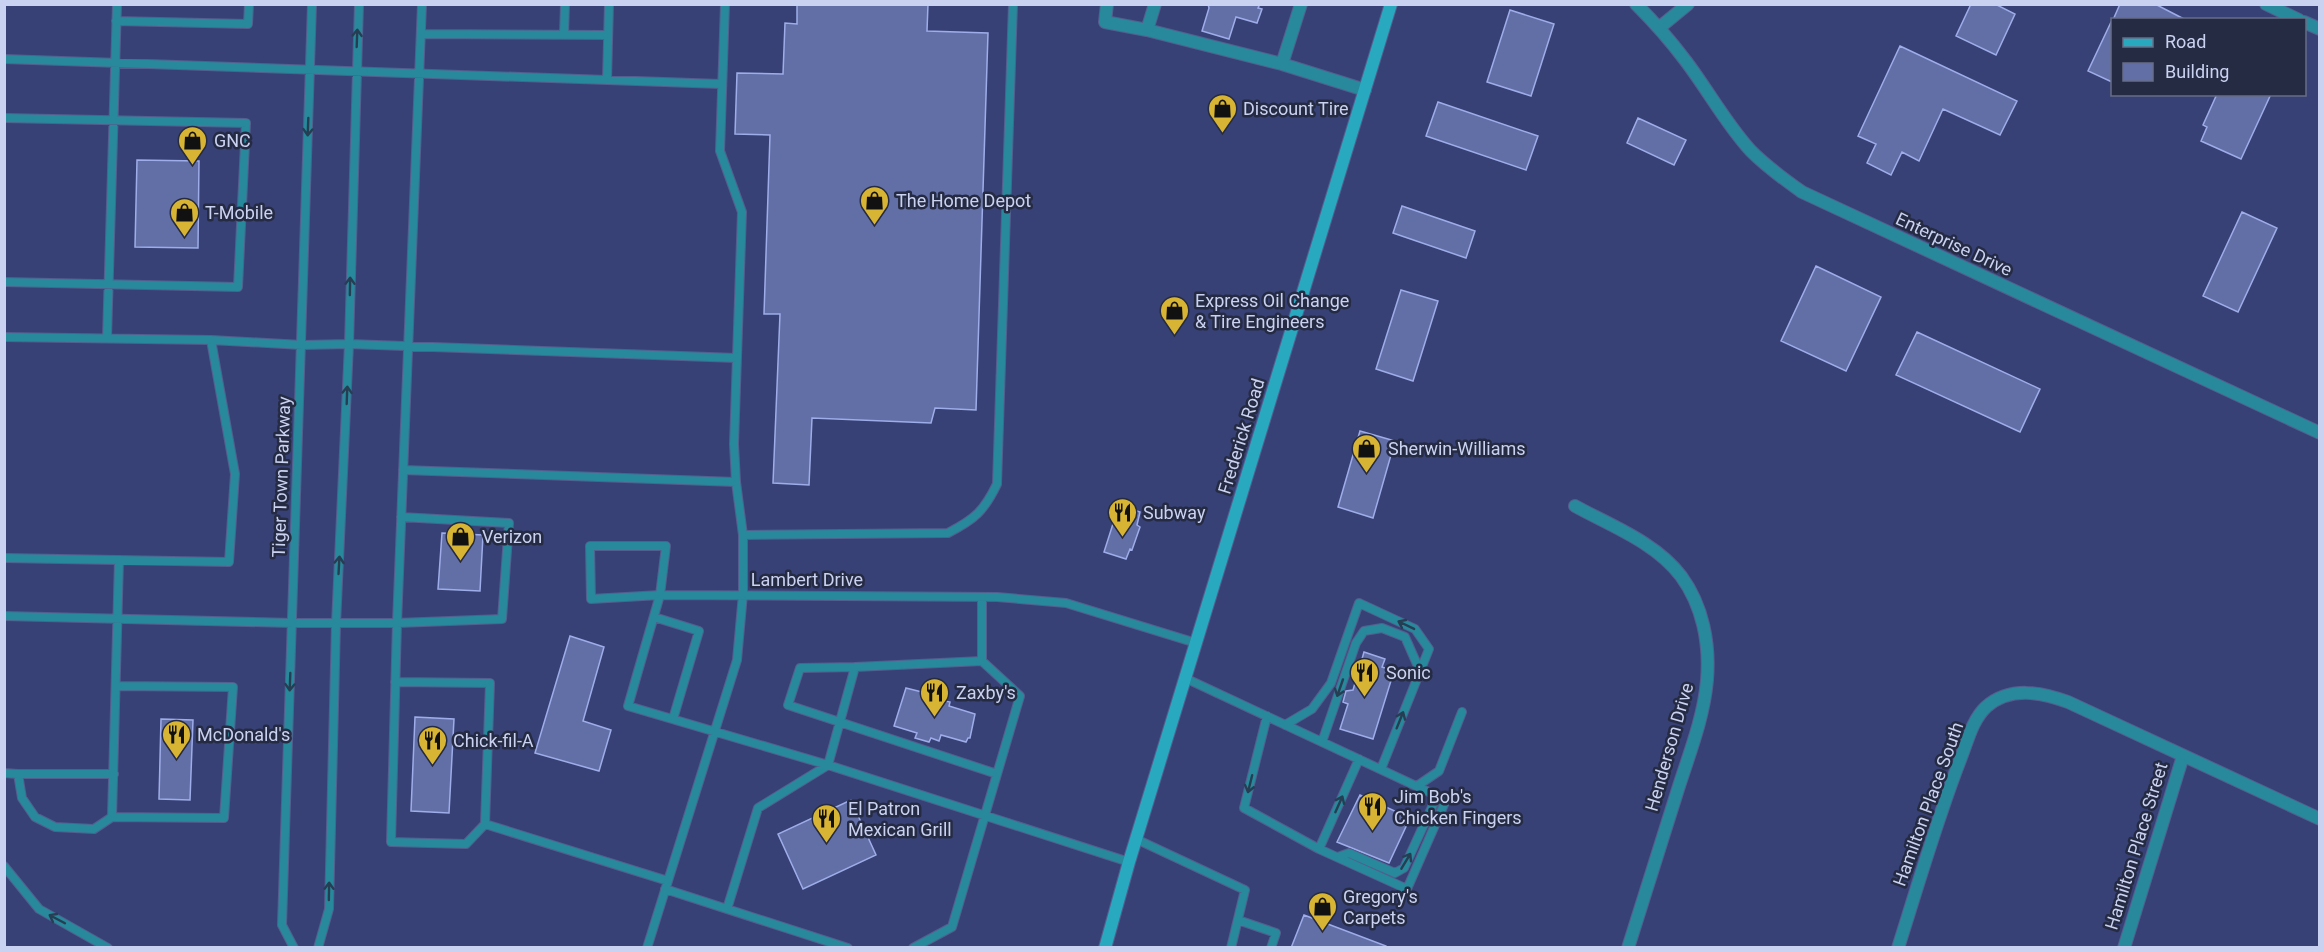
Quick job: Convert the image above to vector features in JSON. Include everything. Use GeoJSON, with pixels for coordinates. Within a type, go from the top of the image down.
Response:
{"type":"FeatureCollection","features":[{"type":"Feature","properties":{"kind":"main road","name":"Frederick Road"},"geometry":{"type":"LineString","coordinates":[[1105,948],[1129,862],[1391,4]]}},
{"type":"Feature","properties":{"kind":"street"},"geometry":{"type":"LineString","coordinates":[[1107,4],[1105,22],[1147,30],[1282,64],[1365,90]]}},
{"type":"Feature","properties":{"kind":"street"},"geometry":{"type":"LineString","coordinates":[[1147,30],[1155,4]]}},
{"type":"Feature","properties":{"kind":"street"},"geometry":{"type":"LineString","coordinates":[[1282,64],[1301,4]]}},
{"type":"Feature","properties":{"kind":"street","name":"Enterprise Drive"},"geometry":{"type":"LineString","coordinates":[[1636,4],[1660,27],[1687,62],[1710,99],[1752,151],[1802,192],[2319,433]]}},
{"type":"Feature","properties":{"kind":"street"},"geometry":{"type":"LineString","coordinates":[[1660,27],[1688,4]]}},
{"type":"Feature","properties":{"kind":"street"},"geometry":{"type":"LineString","coordinates":[[2266,4],[2295,18]]}},
{"type":"Feature","properties":{"kind":"street","name":"Henderson Drive"},"geometry":{"type":"LineString","coordinates":[[1575,506],[1650,546],[1667,560],[1681,576],[1692,594],[1706,635],[1707,680],[1698,725],[1628,948]]}},
{"type":"Feature","properties":{"kind":"street","name":"Hamilton Place South"},"geometry":{"type":"LineString","coordinates":[[1898,948],[1943,804],[1974,725],[1985,708],[2003,696],[2024,692],[2045,694],[2068,702],[2319,819]]}},
{"type":"Feature","properties":{"kind":"street","name":"Hamilton Place Street"},"geometry":{"type":"LineString","coordinates":[[2124,948],[2183,756]]}},
{"type":"Feature","properties":{"kind":"lane"},"geometry":{"type":"LineString","coordinates":[[107,338],[117,4]]}},
{"type":"Feature","properties":{"kind":"lane"},"geometry":{"type":"LineString","coordinates":[[116,21],[248,24],[249,4]]}},
{"type":"Feature","properties":{"kind":"lane","name":"Tiger Town Parkway"},"geometry":{"type":"LineString","coordinates":[[294,948],[282,925],[312,4]]}},
{"type":"Feature","properties":{"kind":"lane"},"geometry":{"type":"LineString","coordinates":[[318,948],[329,909],[336,624],[349,344],[359,4]]}},
{"type":"Feature","properties":{"kind":"lane"},"geometry":{"type":"LineString","coordinates":[[395,682],[490,683],[485,824],[466,844],[391,842],[395,682],[397,623],[421,74],[422,4]]}},
{"type":"Feature","properties":{"kind":"lane"},"geometry":{"type":"LineString","coordinates":[[564,35],[565,4]]}},
{"type":"Feature","properties":{"kind":"lane"},"geometry":{"type":"LineString","coordinates":[[607,80],[609,4]]}},
{"type":"Feature","properties":{"kind":"lane"},"geometry":{"type":"LineString","coordinates":[[725,4],[720,151],[742,212],[734,444],[742,535],[742,594],[660,595],[591,599],[590,546],[666,546],[660,595],[628,706],[828,765],[1129,862]]}},
{"type":"Feature","properties":{"kind":"lane"},"geometry":{"type":"LineString","coordinates":[[742,535],[948,533],[972,521],[987,505],[997,484],[1013,4]]}},
{"type":"Feature","properties":{"kind":"lane"},"geometry":{"type":"LineString","coordinates":[[422,34],[608,35]]}},
{"type":"Feature","properties":{"kind":"lane"},"geometry":{"type":"LineString","coordinates":[[4,59],[721,84]]}},
{"type":"Feature","properties":{"kind":"lane"},"geometry":{"type":"LineString","coordinates":[[4,118],[246,123],[238,287],[4,282]]}},
{"type":"Feature","properties":{"kind":"lane"},"geometry":{"type":"LineString","coordinates":[[4,337],[211,340],[302,345],[349,344],[737,358]]}},
{"type":"Feature","properties":{"kind":"lane"},"geometry":{"type":"LineString","coordinates":[[4,558],[229,562],[235,474],[211,340]]}},
{"type":"Feature","properties":{"kind":"lane"},"geometry":{"type":"LineString","coordinates":[[403,470],[736,482]]}},
{"type":"Feature","properties":{"kind":"lane"},"geometry":{"type":"LineString","coordinates":[[4,616],[336,624],[502,619],[508,523],[401,517]]}},
{"type":"Feature","properties":{"kind":"lane"},"geometry":{"type":"LineString","coordinates":[[112,817],[119,560]]}},
{"type":"Feature","properties":{"kind":"lane","name":"Lambert Drive"},"geometry":{"type":"LineString","coordinates":[[646,948],[737,660],[742,594],[982,597],[1066,603],[1196,643]]}},
{"type":"Feature","properties":{"kind":"lane"},"geometry":{"type":"LineString","coordinates":[[982,597],[982,661]]}},
{"type":"Feature","properties":{"kind":"lane"},"geometry":{"type":"LineString","coordinates":[[1285,724],[1312,709],[1331,683],[1359,603],[1415,628],[1429,649],[1381,769]]}},
{"type":"Feature","properties":{"kind":"lane"},"geometry":{"type":"LineString","coordinates":[[654,617],[699,632],[673,719]]}},
{"type":"Feature","properties":{"kind":"lane"},"geometry":{"type":"LineString","coordinates":[[1322,742],[1356,644],[1364,631],[1382,628],[1405,637],[1420,671]]}},
{"type":"Feature","properties":{"kind":"lane"},"geometry":{"type":"LineString","coordinates":[[913,948],[952,927],[1020,696],[982,661],[800,668],[788,705],[997,774]]}},
{"type":"Feature","properties":{"kind":"lane"},"geometry":{"type":"LineString","coordinates":[[728,909],[758,808],[828,765],[855,667]]}},
{"type":"Feature","properties":{"kind":"lane"},"geometry":{"type":"LineString","coordinates":[[1185,678],[1285,724],[1446,800],[1407,888],[1319,849],[1244,808],[1267,716]]}},
{"type":"Feature","properties":{"kind":"lane"},"geometry":{"type":"LineString","coordinates":[[18,774],[22,798],[35,817],[55,827],[94,829],[112,817],[224,818],[233,687],[116,686]]}},
{"type":"Feature","properties":{"kind":"lane"},"geometry":{"type":"LineString","coordinates":[[1417,786],[1439,771],[1462,712]]}},
{"type":"Feature","properties":{"kind":"lane"},"geometry":{"type":"LineString","coordinates":[[1319,849],[1359,759]]}},
{"type":"Feature","properties":{"kind":"lane"},"geometry":{"type":"LineString","coordinates":[[4,773],[114,774]]}},
{"type":"Feature","properties":{"kind":"lane"},"geometry":{"type":"LineString","coordinates":[[1338,857],[1349,853],[1395,873],[1404,868],[1437,796]]}},
{"type":"Feature","properties":{"kind":"lane"},"geometry":{"type":"LineString","coordinates":[[485,824],[667,885],[728,909],[848,948]]}},
{"type":"Feature","properties":{"kind":"lane"},"geometry":{"type":"LineString","coordinates":[[1136,839],[1245,890],[1231,948]]}},
{"type":"Feature","properties":{"kind":"lane"},"geometry":{"type":"LineString","coordinates":[[4,866],[39,909],[108,948]]}},
{"type":"Feature","properties":{"kind":"lane"},"geometry":{"type":"LineString","coordinates":[[1238,920],[1276,933],[1271,948]]}},
{"type":"Feature","properties":{"kind":"building","name":"The Home Depot"},"geometry":{"type":"Polygon","coordinates":[[[797,4],[928,4],[927,31],[988,33],[976,410],[935,408],[931,423],[812,418],[809,485],[773,483],[780,314],[764,314],[770,135],[735,134],[737,73],[783,74],[785,23],[797,24],[797,4]]]}},
{"type":"Feature","properties":{"kind":"building"},"geometry":{"type":"Polygon","coordinates":[[[1208,4],[1260,4],[1258,8],[1262,9],[1257,23],[1236,17],[1229,39],[1202,31],[1209,8],[1208,4]]]}},
{"type":"Feature","properties":{"kind":"building"},"geometry":{"type":"Polygon","coordinates":[[[1971,4],[1995,4],[2015,14],[1996,55],[1956,36],[1971,4]]]}},
{"type":"Feature","properties":{"kind":"building"},"geometry":{"type":"Polygon","coordinates":[[[2120,4],[2155,4],[2182,18],[2114,18],[2120,4]]]}},
{"type":"Feature","properties":{"kind":"building"},"geometry":{"type":"Polygon","coordinates":[[[1510,10],[1554,24],[1531,96],[1487,82],[1510,10]]]}},
{"type":"Feature","properties":{"kind":"building"},"geometry":{"type":"Polygon","coordinates":[[[2111,22],[2111,82],[2088,71],[2111,22]]]}},
{"type":"Feature","properties":{"kind":"building"},"geometry":{"type":"Polygon","coordinates":[[[1900,46],[2017,101],[2000,135],[1943,109],[1919,161],[1902,152],[1891,175],[1867,163],[1876,144],[1858,136],[1900,46]]]}},
{"type":"Feature","properties":{"kind":"building"},"geometry":{"type":"Polygon","coordinates":[[[2216,96],[2270,96],[2241,159],[2201,141],[2207,127],[2203,125],[2216,96]]]}},
{"type":"Feature","properties":{"kind":"building"},"geometry":{"type":"Polygon","coordinates":[[[1438,102],[1538,136],[1526,170],[1426,136],[1438,102]]]}},
{"type":"Feature","properties":{"kind":"building"},"geometry":{"type":"Polygon","coordinates":[[[1638,118],[1686,140],[1674,165],[1627,143],[1638,118]]]}},
{"type":"Feature","properties":{"kind":"building"},"geometry":{"type":"Polygon","coordinates":[[[137,160],[199,161],[198,248],[135,247],[137,160]]]}},
{"type":"Feature","properties":{"kind":"building"},"geometry":{"type":"Polygon","coordinates":[[[1402,206],[1475,231],[1466,258],[1393,233],[1402,206]]]}},
{"type":"Feature","properties":{"kind":"building"},"geometry":{"type":"Polygon","coordinates":[[[2242,212],[2277,228],[2238,312],[2203,296],[2242,212]]]}},
{"type":"Feature","properties":{"kind":"building"},"geometry":{"type":"Polygon","coordinates":[[[1816,266],[1881,297],[1846,371],[1781,341],[1816,266]]]}},
{"type":"Feature","properties":{"kind":"building"},"geometry":{"type":"Polygon","coordinates":[[[1401,290],[1438,301],[1413,381],[1376,369],[1401,290]]]}},
{"type":"Feature","properties":{"kind":"building"},"geometry":{"type":"Polygon","coordinates":[[[1917,332],[2040,389],[2020,432],[1896,375],[1917,332]]]}},
{"type":"Feature","properties":{"kind":"building","name":"Sherwin-Williams"},"geometry":{"type":"Polygon","coordinates":[[[1360,431],[1395,441],[1373,518],[1338,507],[1360,431]]]}},
{"type":"Feature","properties":{"kind":"building","name":"Subway"},"geometry":{"type":"Polygon","coordinates":[[[1119,505],[1140,512],[1137,525],[1140,527],[1132,550],[1130,549],[1126,559],[1104,552],[1119,505]]]}},
{"type":"Feature","properties":{"kind":"building","name":"Verizon"},"geometry":{"type":"Polygon","coordinates":[[[442,533],[483,535],[480,591],[438,589],[442,533]]]}},
{"type":"Feature","properties":{"kind":"building"},"geometry":{"type":"Polygon","coordinates":[[[570,636],[604,647],[583,721],[611,730],[599,771],[535,753],[570,636]]]}},
{"type":"Feature","properties":{"kind":"building","name":"Sonic"},"geometry":{"type":"Polygon","coordinates":[[[1364,652],[1385,659],[1382,667],[1394,671],[1373,739],[1340,729],[1348,704],[1343,702],[1346,691],[1353,690],[1364,652]]]}},
{"type":"Feature","properties":{"kind":"building","name":"Zaxby's"},"geometry":{"type":"Polygon","coordinates":[[[906,688],[946,698],[945,701],[950,702],[949,706],[975,714],[970,738],[966,742],[941,735],[939,741],[931,738],[929,742],[915,738],[917,733],[894,726],[906,688]]]}},
{"type":"Feature","properties":{"kind":"building","name":"Chick-fil-A"},"geometry":{"type":"Polygon","coordinates":[[[415,717],[454,719],[449,813],[411,811],[415,717]]]}},
{"type":"Feature","properties":{"kind":"building","name":"McDonald's"},"geometry":{"type":"Polygon","coordinates":[[[161,719],[193,720],[190,800],[159,799],[161,719]]]}},
{"type":"Feature","properties":{"kind":"building","name":"Jim Bob's Chicken Fingers"},"geometry":{"type":"Polygon","coordinates":[[[1360,795],[1410,818],[1389,863],[1337,842],[1360,795]]]}},
{"type":"Feature","properties":{"kind":"building","name":"El Patron Mexican Grill"},"geometry":{"type":"Polygon","coordinates":[[[851,800],[876,855],[803,889],[778,834],[851,800]]]}},
{"type":"Feature","properties":{"kind":"building","name":"Gregory's Carpets"},"geometry":{"type":"Polygon","coordinates":[[[1304,915],[1386,946],[1386,948],[1291,948],[1304,915]]]}},
{"type":"Feature","properties":{"kind":"place","name":"Discount Tire"},"geometry":{"type":"Point","coordinates":[1222,134]}},
{"type":"Feature","properties":{"kind":"place","name":"GNC"},"geometry":{"type":"Point","coordinates":[193,166]}},
{"type":"Feature","properties":{"kind":"place","name":"The Home Depot"},"geometry":{"type":"Point","coordinates":[875,226]}},
{"type":"Feature","properties":{"kind":"place","name":"T-Mobile"},"geometry":{"type":"Point","coordinates":[184,238]}},
{"type":"Feature","properties":{"kind":"place","name":"Express Oil Change & Tire Engineers"},"geometry":{"type":"Point","coordinates":[1174,336]}},
{"type":"Feature","properties":{"kind":"place","name":"Sherwin-Williams"},"geometry":{"type":"Point","coordinates":[1367,474]}},
{"type":"Feature","properties":{"kind":"place","name":"Subway"},"geometry":{"type":"Point","coordinates":[1122,538]}},
{"type":"Feature","properties":{"kind":"place","name":"Verizon"},"geometry":{"type":"Point","coordinates":[461,562]}},
{"type":"Feature","properties":{"kind":"place","name":"Sonic"},"geometry":{"type":"Point","coordinates":[1365,698]}},
{"type":"Feature","properties":{"kind":"place","name":"Zaxby's"},"geometry":{"type":"Point","coordinates":[935,718]}},
{"type":"Feature","properties":{"kind":"place","name":"McDonald's"},"geometry":{"type":"Point","coordinates":[176,760]}},
{"type":"Feature","properties":{"kind":"place","name":"Chick-fil-A"},"geometry":{"type":"Point","coordinates":[432,766]}},
{"type":"Feature","properties":{"kind":"place","name":"Jim Bob's Chicken Fingers"},"geometry":{"type":"Point","coordinates":[1373,832]}},
{"type":"Feature","properties":{"kind":"place","name":"El Patron Mexican Grill"},"geometry":{"type":"Point","coordinates":[827,844]}},
{"type":"Feature","properties":{"kind":"place","name":"Gregory's Carpets"},"geometry":{"type":"Point","coordinates":[1322,932]}}]}
